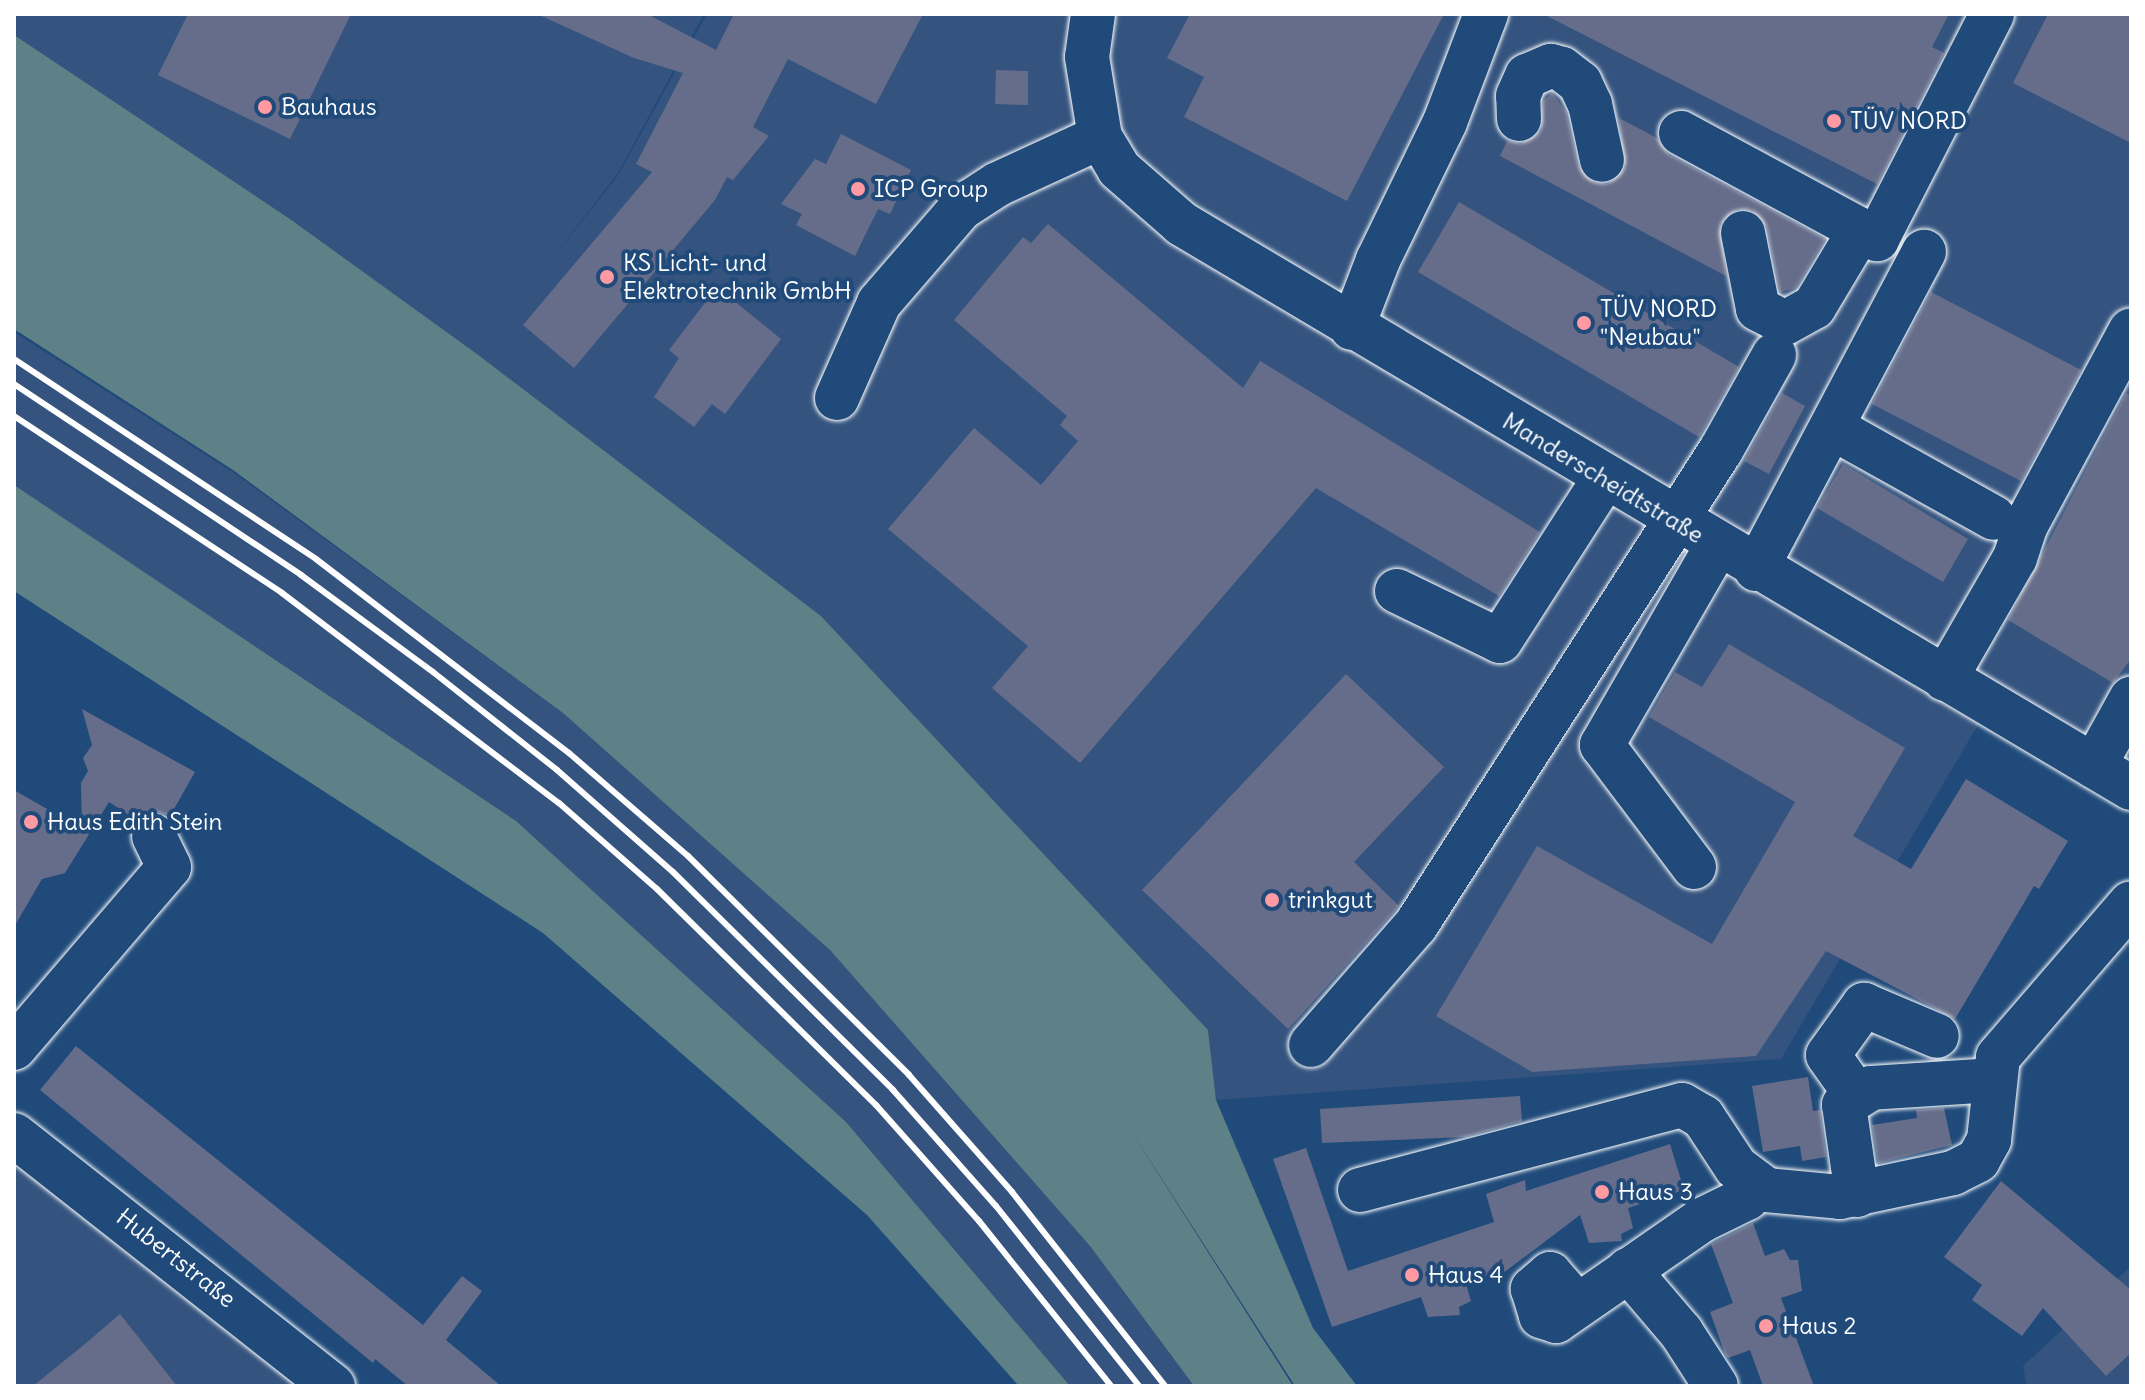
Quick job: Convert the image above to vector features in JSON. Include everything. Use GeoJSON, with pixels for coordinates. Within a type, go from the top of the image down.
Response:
{"type":"FeatureCollection","features":[{"type":"Feature","properties":{"kind":"street","name":"Manderscheidtstraße"},"geometry":{"type":"LineString","coordinates":[[1093,14],[1087,57],[1100,137],[1119,169],[1182,224],[1604,479],[2131,788]]}},
{"type":"Feature","properties":{"kind":"street"},"geometry":{"type":"LineString","coordinates":[[1352,328],[1378,260],[1445,122],[1486,14]]}},
{"type":"Feature","properties":{"kind":"street"},"geometry":{"type":"LineString","coordinates":[[1681,133],[1854,241],[1877,239],[1992,14]]}},
{"type":"Feature","properties":{"kind":"street"},"geometry":{"type":"LineString","coordinates":[[1519,119],[1521,84],[1551,66],[1580,83],[1590,104],[1602,160]]}},
{"type":"Feature","properties":{"kind":"street"},"geometry":{"type":"LineString","coordinates":[[837,398],[879,303],[961,208],[998,184],[1100,137]]}},
{"type":"Feature","properties":{"kind":"street"},"geometry":{"type":"LineString","coordinates":[[1743,233],[1751,289],[1764,317],[1795,321],[1814,307],[1854,241]]}},
{"type":"Feature","properties":{"kind":"street"},"geometry":{"type":"LineString","coordinates":[[1756,569],[1924,252]]}},
{"type":"Feature","properties":{"kind":"street"},"geometry":{"type":"LineString","coordinates":[[1945,679],[2015,558],[2026,525],[2131,330]]}},
{"type":"Feature","properties":{"kind":"street"},"geometry":{"type":"LineString","coordinates":[[1311,1045],[1416,925],[1675,521],[1774,355]]}},
{"type":"Feature","properties":{"kind":"street"},"geometry":{"type":"LineString","coordinates":[[1833,428],[1994,518]]}},
{"type":"Feature","properties":{"kind":"street"},"geometry":{"type":"LineString","coordinates":[[1397,591],[1500,641],[1604,479]]}},
{"type":"Feature","properties":{"kind":"street"},"geometry":{"type":"LineString","coordinates":[[1694,867],[1602,745],[1717,546]]}},
{"type":"Feature","properties":{"kind":"street"},"geometry":{"type":"LineString","coordinates":[[2094,766],[2131,699]]}},
{"type":"Feature","properties":{"kind":"street"},"geometry":{"type":"LineString","coordinates":[[14,1048],[169,867],[154,836]]}},
{"type":"Feature","properties":{"kind":"street"},"geometry":{"type":"LineString","coordinates":[[1360,1190],[1682,1105],[1703,1117],[1736,1167],[1756,1186],[1795,1194],[1857,1195],[1930,1181],[1974,1164],[1992,1127],[1998,1057],[2131,903]]}},
{"type":"Feature","properties":{"kind":"street"},"geometry":{"type":"LineString","coordinates":[[1857,1096],[1828,1055],[1864,1005],[1937,1036]]}},
{"type":"Feature","properties":{"kind":"street"},"geometry":{"type":"LineString","coordinates":[[1857,1195],[1844,1105],[1871,1088],[1995,1080]]}},
{"type":"Feature","properties":{"kind":"street","name":"Hubertstraße"},"geometry":{"type":"LineString","coordinates":[[14,1135],[333,1386]]}},
{"type":"Feature","properties":{"kind":"street"},"geometry":{"type":"LineString","coordinates":[[1577,1305],[1702,1220],[1747,1198],[1756,1186]]}},
{"type":"Feature","properties":{"kind":"street"},"geometry":{"type":"LineString","coordinates":[[1628,1270],[1681,1332],[1716,1386]]}},
{"type":"Feature","properties":{"kind":"shaded area"},"geometry":{"type":"Polygon","coordinates":[[[14,14],[704,14],[618,173],[547,265],[617,177],[707,14],[2131,14],[2131,781],[1992,701],[1781,1059],[1216,1100],[1208,1030],[821,616],[477,354],[290,219],[139,119],[14,46],[14,14]]]}},
{"type":"Feature","properties":{"kind":"shaded area"},"geometry":{"type":"Polygon","coordinates":[[[14,332],[237,475],[563,713],[830,950],[1090,1246],[1194,1386],[1070,1386],[846,1122],[14,487],[14,332]]]}},
{"type":"Feature","properties":{"kind":"shaded area"},"geometry":{"type":"Polygon","coordinates":[[[14,1137],[328,1386],[14,1386],[14,1137]]]}},
{"type":"Feature","properties":{"kind":"shaded area"},"geometry":{"type":"Polygon","coordinates":[[[2131,1266],[2131,1386],[2027,1386],[2023,1366],[2131,1266]]]}},
{"type":"Feature","properties":{"kind":"green space"},"geometry":{"type":"Polygon","coordinates":[[[14,35],[290,219],[477,354],[821,616],[1208,1030],[1216,1100],[1313,1328],[1357,1386],[1295,1386],[1126,1123],[1293,1386],[1194,1386],[1090,1246],[830,950],[563,713],[233,470],[14,329],[14,35]]]}},
{"type":"Feature","properties":{"kind":"green space"},"geometry":{"type":"Polygon","coordinates":[[[14,485],[516,821],[846,1122],[1070,1386],[1019,1386],[867,1215],[543,933],[14,591],[14,485]]]}},
{"type":"Feature","properties":{"kind":"building","name":"Bauhaus"},"geometry":{"type":"Polygon","coordinates":[[[188,14],[351,14],[290,139],[158,75],[188,14]]]}},
{"type":"Feature","properties":{"kind":"building"},"geometry":{"type":"Polygon","coordinates":[[[537,14],[647,14],[716,50],[734,14],[923,14],[876,104],[788,59],[753,127],[769,136],[733,180],[727,177],[715,200],[574,368],[523,325],[652,172],[636,164],[683,73],[634,58],[537,14]]]}},
{"type":"Feature","properties":{"kind":"building"},"geometry":{"type":"Polygon","coordinates":[[[1190,14],[1444,14],[1347,201],[1184,117],[1204,77],[1167,58],[1190,14]]]}},
{"type":"Feature","properties":{"kind":"building","name":"TÜV NORD"},"geometry":{"type":"Polygon","coordinates":[[[1543,14],[1949,14],[1932,47],[1944,53],[1877,184],[1543,14]]]}},
{"type":"Feature","properties":{"kind":"building"},"geometry":{"type":"Polygon","coordinates":[[[2048,14],[2131,14],[2131,143],[2013,83],[2048,14]]]}},
{"type":"Feature","properties":{"kind":"building"},"geometry":{"type":"Polygon","coordinates":[[[996,70],[1028,71],[1028,105],[995,104],[996,70]]]}},
{"type":"Feature","properties":{"kind":"building"},"geometry":{"type":"Polygon","coordinates":[[[1552,93],[1566,112],[1578,166],[1594,183],[1608,184],[1625,168],[1619,118],[1657,138],[1669,155],[1825,239],[1796,288],[1780,292],[1767,227],[1752,210],[1737,209],[1720,224],[1726,276],[1500,156],[1507,141],[1521,144],[1541,131],[1543,101],[1552,93]]]}},
{"type":"Feature","properties":{"kind":"building","name":"ICP Group"},"geometry":{"type":"Polygon","coordinates":[[[841,134],[911,170],[890,214],[878,209],[855,256],[796,225],[802,214],[781,204],[815,159],[826,164],[841,134]]]}},
{"type":"Feature","properties":{"kind":"building","name":"TÜV NORD \"Neubau\""},"geometry":{"type":"Polygon","coordinates":[[[1459,202],[1739,367],[1699,437],[1418,272],[1459,202]]]}},
{"type":"Feature","properties":{"kind":"building"},"geometry":{"type":"Polygon","coordinates":[[[1048,224],[1243,388],[1260,361],[1540,532],[1499,596],[1316,488],[1080,763],[992,688],[1028,646],[888,529],[974,428],[1041,485],[1078,441],[1060,425],[1067,416],[954,320],[1023,237],[1031,243],[1048,224]]]}},
{"type":"Feature","properties":{"kind":"building"},"geometry":{"type":"Polygon","coordinates":[[[717,287],[781,339],[725,414],[712,404],[694,427],[654,397],[679,358],[669,350],[717,287]]]}},
{"type":"Feature","properties":{"kind":"building"},"geometry":{"type":"Polygon","coordinates":[[[1931,292],[2081,370],[2021,481],[1872,404],[1931,292]]]}},
{"type":"Feature","properties":{"kind":"building"},"geometry":{"type":"Polygon","coordinates":[[[1782,393],[1805,406],[1769,474],[1744,461],[1782,393]]]}},
{"type":"Feature","properties":{"kind":"building"},"geometry":{"type":"Polygon","coordinates":[[[2126,393],[2131,396],[2131,659],[2113,683],[2008,620],[2126,393]]]}},
{"type":"Feature","properties":{"kind":"building"},"geometry":{"type":"Polygon","coordinates":[[[1843,464],[1968,539],[1943,582],[1817,508],[1843,464]]]}},
{"type":"Feature","properties":{"kind":"building"},"geometry":{"type":"Polygon","coordinates":[[[1729,644],[1905,748],[1853,836],[1911,869],[1966,779],[2068,841],[2039,889],[2034,886],[1955,1019],[1826,951],[1756,1056],[1532,1072],[1436,1016],[1537,846],[1712,944],[1795,802],[1649,717],[1675,672],[1702,687],[1729,644]]]}},
{"type":"Feature","properties":{"kind":"building","name":"trinkgut"},"geometry":{"type":"Polygon","coordinates":[[[1346,674],[1444,767],[1354,862],[1399,906],[1288,1029],[1142,890],[1346,674]]]}},
{"type":"Feature","properties":{"kind":"building","name":"Haus Edith Stein"},"geometry":{"type":"Polygon","coordinates":[[[82,709],[195,772],[170,816],[155,811],[129,815],[109,802],[65,873],[42,879],[14,927],[14,790],[82,829],[81,783],[88,771],[83,758],[92,745],[82,709]]]}},
{"type":"Feature","properties":{"kind":"building"},"geometry":{"type":"Polygon","coordinates":[[[76,1046],[423,1325],[462,1276],[482,1291],[446,1340],[501,1386],[408,1386],[375,1359],[373,1363],[40,1090],[76,1046]]]}},
{"type":"Feature","properties":{"kind":"building"},"geometry":{"type":"Polygon","coordinates":[[[1808,1077],[1813,1111],[1820,1110],[1826,1157],[1802,1161],[1800,1146],[1763,1152],[1752,1086],[1808,1077]]]}},
{"type":"Feature","properties":{"kind":"building"},"geometry":{"type":"Polygon","coordinates":[[[1520,1096],[1522,1121],[1465,1137],[1322,1143],[1320,1109],[1520,1096]]]}},
{"type":"Feature","properties":{"kind":"building"},"geometry":{"type":"Polygon","coordinates":[[[1944,1108],[1952,1145],[1878,1163],[1872,1125],[1917,1118],[1916,1110],[1944,1108]]]}},
{"type":"Feature","properties":{"kind":"building"},"geometry":{"type":"Polygon","coordinates":[[[1670,1144],[1684,1190],[1628,1208],[1633,1228],[1621,1234],[1622,1241],[1589,1243],[1580,1215],[1506,1271],[1465,1281],[1471,1301],[1459,1307],[1460,1315],[1428,1317],[1421,1297],[1332,1327],[1273,1159],[1306,1148],[1348,1271],[1494,1222],[1486,1194],[1525,1180],[1526,1191],[1670,1144]]]}},
{"type":"Feature","properties":{"kind":"building"},"geometry":{"type":"Polygon","coordinates":[[[2001,1181],[2131,1290],[2131,1353],[2106,1376],[2043,1308],[2022,1336],[1972,1300],[1982,1285],[1944,1257],[2001,1181]]]}},
{"type":"Feature","properties":{"kind":"building","name":"Haus 2"},"geometry":{"type":"Polygon","coordinates":[[[1753,1223],[1765,1256],[1784,1249],[1790,1260],[1798,1260],[1802,1291],[1781,1298],[1814,1386],[1763,1386],[1750,1350],[1728,1358],[1725,1354],[1710,1312],[1733,1303],[1711,1244],[1753,1223]]]}},
{"type":"Feature","properties":{"kind":"building"},"geometry":{"type":"Polygon","coordinates":[[[120,1314],[177,1386],[33,1386],[85,1344],[120,1314]]]}},
{"type":"Feature","properties":{"kind":"railway"},"geometry":{"type":"LineString","coordinates":[[14,359],[316,559],[569,753],[688,856],[909,1075],[1012,1192],[1165,1386]]}},
{"type":"Feature","properties":{"kind":"railway"},"geometry":{"type":"LineString","coordinates":[[14,384],[301,575],[433,672],[557,770],[673,872],[893,1090],[996,1206],[1139,1386]]}},
{"type":"Feature","properties":{"kind":"railway"},"geometry":{"type":"LineString","coordinates":[[14,416],[282,593],[559,803],[657,889],[876,1105],[979,1221],[1111,1386]]}},
{"type":"Feature","properties":{"kind":"place","name":"Bauhaus"},"geometry":{"type":"Point","coordinates":[265,107]}},
{"type":"Feature","properties":{"kind":"place","name":"TÜV NORD"},"geometry":{"type":"Point","coordinates":[1834,121]}},
{"type":"Feature","properties":{"kind":"place","name":"ICP Group"},"geometry":{"type":"Point","coordinates":[858,189]}},
{"type":"Feature","properties":{"kind":"place","name":"KS Licht- und Elektrotechnik GmbH"},"geometry":{"type":"Point","coordinates":[607,277]}},
{"type":"Feature","properties":{"kind":"place","name":"TÜV NORD \"Neubau\""},"geometry":{"type":"Point","coordinates":[1584,323]}},
{"type":"Feature","properties":{"kind":"place","name":"Haus Edith Stein"},"geometry":{"type":"Point","coordinates":[31,822]}},
{"type":"Feature","properties":{"kind":"place","name":"trinkgut"},"geometry":{"type":"Point","coordinates":[1272,900]}},
{"type":"Feature","properties":{"kind":"place","name":"Haus 3"},"geometry":{"type":"Point","coordinates":[1602,1192]}},
{"type":"Feature","properties":{"kind":"place","name":"Haus 4"},"geometry":{"type":"Point","coordinates":[1412,1275]}},
{"type":"Feature","properties":{"kind":"place","name":"Haus 2"},"geometry":{"type":"Point","coordinates":[1766,1326]}}]}
